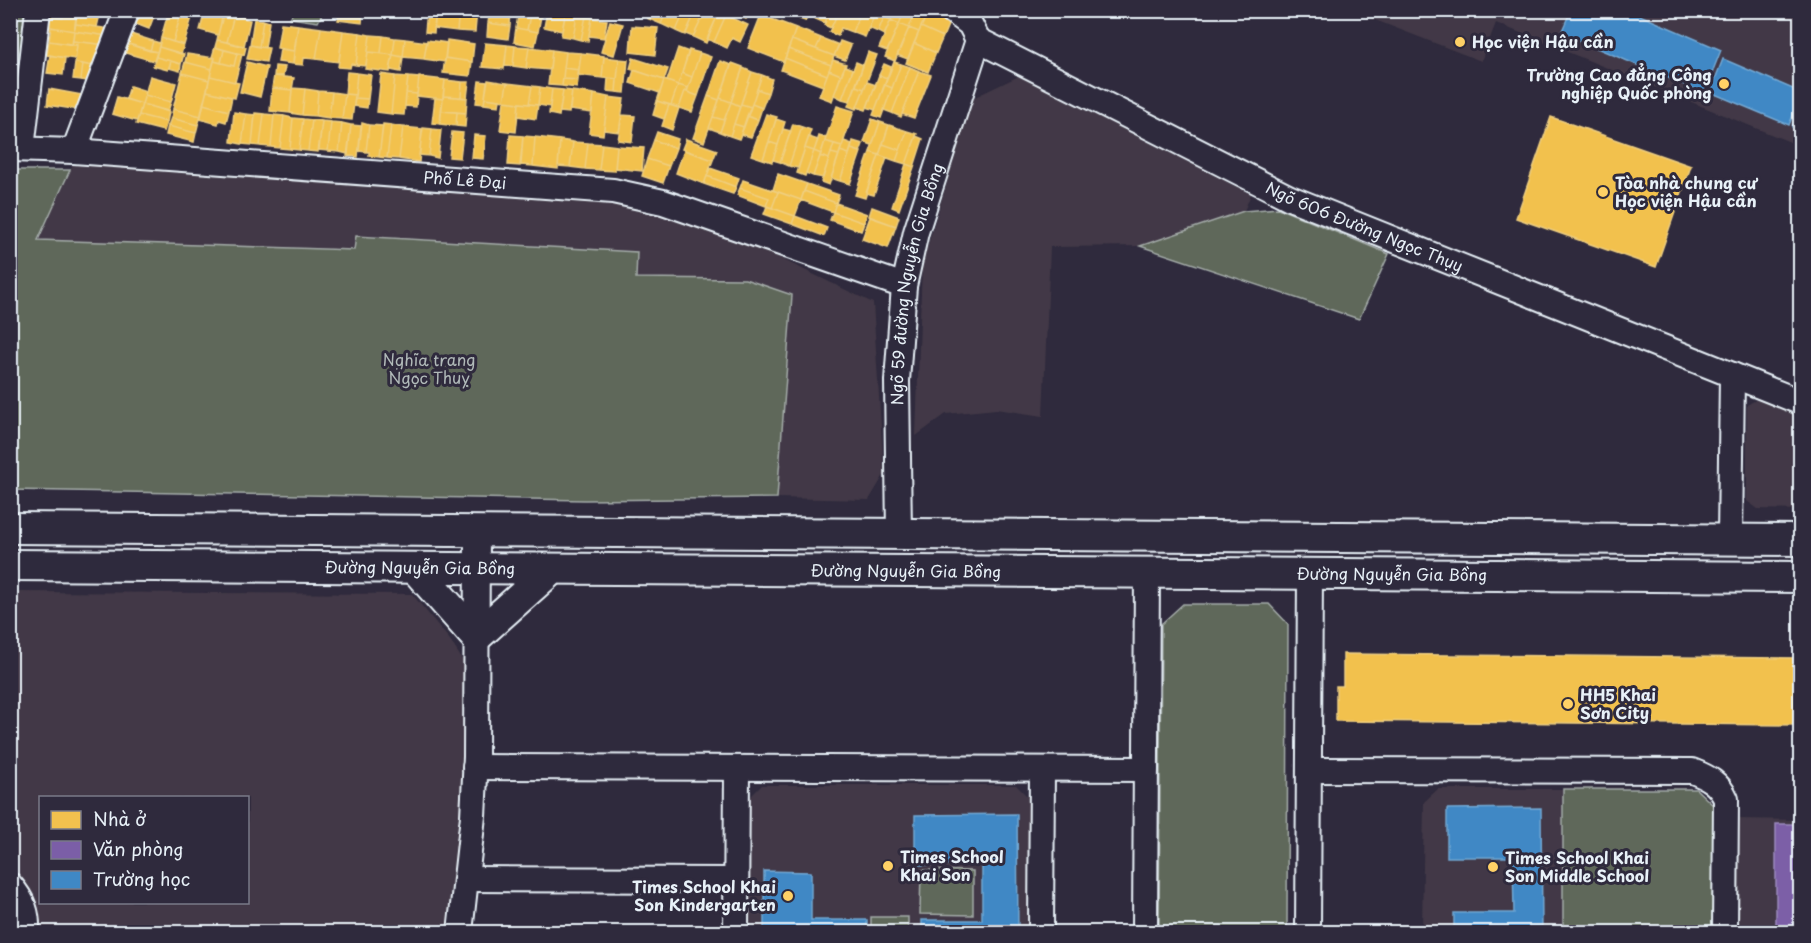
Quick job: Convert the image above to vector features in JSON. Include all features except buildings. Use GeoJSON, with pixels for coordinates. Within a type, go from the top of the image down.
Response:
{"type":"FeatureCollection","features":[{"type":"Feature","properties":{"kind":"main road"},"geometry":{"type":"LineString","coordinates":[[10,528],[1800,540]]}},
{"type":"Feature","properties":{"kind":"main road"},"geometry":{"type":"LineString","coordinates":[[1147,535],[1147,572]]}},
{"type":"Feature","properties":{"kind":"main road"},"geometry":{"type":"LineString","coordinates":[[1310,536],[1310,573]]}},
{"type":"Feature","properties":{"kind":"main road","name":"Đường Nguyễn Gia Bồng"},"geometry":{"type":"LineString","coordinates":[[10,565],[1800,577]]}},
{"type":"Feature","properties":{"kind":"main road"},"geometry":{"type":"LineString","coordinates":[[415,568],[476,637],[552,569]]}},
{"type":"Feature","properties":{"kind":"street"},"geometry":{"type":"LineString","coordinates":[[16,149],[38,10]]}},
{"type":"Feature","properties":{"kind":"street"},"geometry":{"type":"LineString","coordinates":[[74,151],[127,10]]}},
{"type":"Feature","properties":{"kind":"street","name":"Ngõ 606 Đường Ngọc Thụy"},"geometry":{"type":"LineString","coordinates":[[951,10],[970,24],[978,40],[1290,198],[1800,402]]}},
{"type":"Feature","properties":{"kind":"street","name":"Ngõ 59 đường Nguyễn Gia Bồng"},"geometry":{"type":"LineString","coordinates":[[899,534],[897,372],[904,286],[916,232],[978,40]]}},
{"type":"Feature","properties":{"kind":"street","name":"Phố Lê Đại"},"geometry":{"type":"LineString","coordinates":[[16,149],[74,151],[613,191],[663,202],[904,286]]}},
{"type":"Feature","properties":{"kind":"street"},"geometry":{"type":"LineString","coordinates":[[1730,539],[1732,375]]}},
{"type":"Feature","properties":{"kind":"street"},"geometry":{"type":"LineString","coordinates":[[460,933],[467,879],[475,767],[477,531]]}},
{"type":"Feature","properties":{"kind":"street"},"geometry":{"type":"LineString","coordinates":[[1145,933],[1147,572]]}},
{"type":"Feature","properties":{"kind":"street"},"geometry":{"type":"LineString","coordinates":[[1308,933],[1310,573]]}},
{"type":"Feature","properties":{"kind":"street"},"geometry":{"type":"LineString","coordinates":[[475,767],[1146,770]]}},
{"type":"Feature","properties":{"kind":"street"},"geometry":{"type":"LineString","coordinates":[[736,933],[737,768]]}},
{"type":"Feature","properties":{"kind":"street"},"geometry":{"type":"LineString","coordinates":[[1041,933],[1042,769]]}},
{"type":"Feature","properties":{"kind":"street"},"geometry":{"type":"LineString","coordinates":[[1309,770],[1692,771],[1704,775],[1714,781],[1726,799],[1725,933]]}},
{"type":"Feature","properties":{"kind":"street"},"geometry":{"type":"LineString","coordinates":[[467,879],[736,880]]}},
{"type":"Feature","properties":{"kind":"street"},"geometry":{"type":"LineString","coordinates":[[10,885],[20,896],[27,913],[27,933]]}},
{"type":"Feature","properties":{"kind":"shaded area","name":"Trường Cao đẳng Công nghiệp Quốc phòng"},"geometry":{"type":"Polygon","coordinates":[[[1352,11],[1800,11],[1800,146],[1496,23],[1481,61],[1352,11]]]}},
{"type":"Feature","properties":{"kind":"shaded area"},"geometry":{"type":"Polygon","coordinates":[[[1019,76],[1251,194],[1244,211],[1140,246],[1050,247],[1043,416],[996,409],[946,414],[916,436],[922,264],[973,98],[1019,76]]]}},
{"type":"Feature","properties":{"kind":"shaded area"},"geometry":{"type":"Polygon","coordinates":[[[77,155],[663,202],[873,303],[884,475],[869,500],[777,498],[792,295],[745,279],[636,278],[637,252],[356,236],[354,250],[38,240],[77,155]]]}},
{"type":"Feature","properties":{"kind":"shaded area"},"geometry":{"type":"Polygon","coordinates":[[[1761,397],[1800,413],[1800,510],[1758,509],[1747,501],[1747,405],[1761,397]]]}},
{"type":"Feature","properties":{"kind":"shaded area"},"geometry":{"type":"Polygon","coordinates":[[[11,592],[412,594],[450,640],[478,685],[457,932],[37,932],[26,886],[11,877],[11,592]]]}},
{"type":"Feature","properties":{"kind":"shaded area","name":"Times School Khai Son"},"geometry":{"type":"Polygon","coordinates":[[[762,785],[1016,785],[1030,799],[1029,932],[746,932],[747,800],[762,785]]]}},
{"type":"Feature","properties":{"kind":"shaded area","name":"Times School Khai Son Middle School"},"geometry":{"type":"Polygon","coordinates":[[[1438,789],[1563,789],[1563,932],[1422,932],[1424,802],[1438,789]]]}},
{"type":"Feature","properties":{"kind":"shaded area"},"geometry":{"type":"Polygon","coordinates":[[[1734,819],[1800,820],[1800,932],[1734,932],[1734,819]]]}},
{"type":"Feature","properties":{"kind":"green space"},"geometry":{"type":"Polygon","coordinates":[[[294,10],[324,11],[318,22],[290,18],[294,10]]]}},
{"type":"Feature","properties":{"kind":"green space"},"geometry":{"type":"Polygon","coordinates":[[[11,11],[29,11],[17,98],[11,106],[11,11]]]}},
{"type":"Feature","properties":{"kind":"green space","name":"Nghĩa trang Ngọc Thuỵ"},"geometry":{"type":"Polygon","coordinates":[[[11,170],[70,170],[38,240],[354,250],[356,236],[637,252],[636,278],[745,279],[792,295],[777,498],[585,500],[11,490],[11,170]]]}},
{"type":"Feature","properties":{"kind":"green space"},"geometry":{"type":"Polygon","coordinates":[[[1278,208],[1389,254],[1359,319],[1140,246],[1244,211],[1278,208]]]}},
{"type":"Feature","properties":{"kind":"green space"},"geometry":{"type":"Polygon","coordinates":[[[1183,604],[1269,604],[1288,624],[1287,932],[1159,932],[1161,624],[1183,604]]]}},
{"type":"Feature","properties":{"kind":"green space"},"geometry":{"type":"Polygon","coordinates":[[[1563,789],[1696,789],[1715,807],[1714,932],[1563,932],[1563,789]]]}},
{"type":"Feature","properties":{"kind":"green space"},"geometry":{"type":"Polygon","coordinates":[[[921,870],[973,871],[973,915],[920,914],[921,870]]]}},
{"type":"Feature","properties":{"kind":"green space"},"geometry":{"type":"Polygon","coordinates":[[[871,917],[908,917],[908,932],[871,932],[871,917]]]}},
{"type":"Feature","properties":{"kind":"place","name":"Học viện Hậu cần"},"geometry":{"type":"Point","coordinates":[1460,42]}},
{"type":"Feature","properties":{"kind":"place","name":"Trường Cao đẳng Công nghiệp Quốc phòng"},"geometry":{"type":"Point","coordinates":[1724,84]}},
{"type":"Feature","properties":{"kind":"place","name":"Tòa nhà chung cư Học viện Hậu cần"},"geometry":{"type":"Point","coordinates":[1603,192]}},
{"type":"Feature","properties":{"kind":"place","name":"HH5 Khai Sơn City"},"geometry":{"type":"Point","coordinates":[1568,704]}},
{"type":"Feature","properties":{"kind":"place","name":"Times School Khai Son"},"geometry":{"type":"Point","coordinates":[888,866]}},
{"type":"Feature","properties":{"kind":"place","name":"Times School Khai Son Middle School"},"geometry":{"type":"Point","coordinates":[1493,867]}},
{"type":"Feature","properties":{"kind":"place","name":"Times School Khai Son Kindergarten"},"geometry":{"type":"Point","coordinates":[788,896]}}]}
